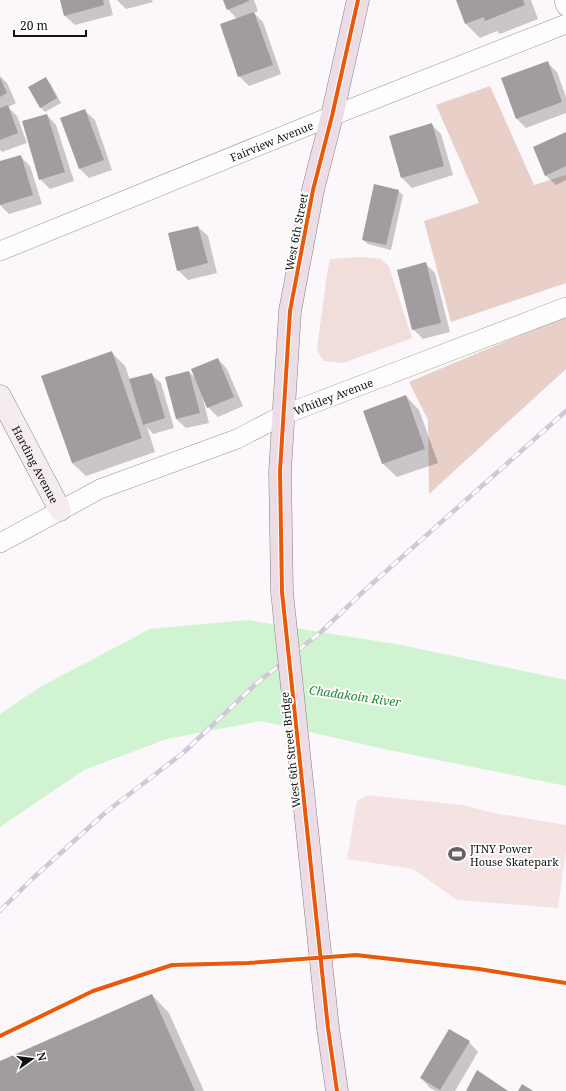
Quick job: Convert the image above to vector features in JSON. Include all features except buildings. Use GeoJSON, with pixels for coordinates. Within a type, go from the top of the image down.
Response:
{"type":"FeatureCollection","features":[{"type":"Feature","properties":{"kind":"main road","name":"West 6th Street"},"geometry":{"type":"LineString","coordinates":[[280,471],[290,311],[314,190],[358,0]]}},
{"type":"Feature","properties":{"kind":"main road","name":"West 6th Street Bridge"},"geometry":{"type":"LineString","coordinates":[[280,471],[282,592],[328,1028],[337,1091]]}},
{"type":"Feature","properties":{"kind":"street"},"geometry":{"type":"LineString","coordinates":[[564,0],[566,6]]}},
{"type":"Feature","properties":{"kind":"street","name":"Fairview Avenue"},"geometry":{"type":"LineString","coordinates":[[0,251],[332,116],[566,24]]}},
{"type":"Feature","properties":{"kind":"street","name":"Whitley Avenue"},"geometry":{"type":"LineString","coordinates":[[0,543],[100,489],[237,439],[283,415],[566,307]]}},
{"type":"Feature","properties":{"kind":"street","name":"Harding Avenue"},"geometry":{"type":"LineString","coordinates":[[0,396],[60,510]]}},
{"type":"Feature","properties":{"kind":"shaded area"},"geometry":{"type":"Polygon","coordinates":[[[490,86],[534,185],[566,175],[566,283],[451,322],[424,221],[479,203],[436,105],[490,86]]]}},
{"type":"Feature","properties":{"kind":"shaded area"},"geometry":{"type":"Polygon","coordinates":[[[363,257],[381,259],[389,267],[412,338],[343,363],[324,361],[317,349],[330,259],[363,257]]]}},
{"type":"Feature","properties":{"kind":"shaded area"},"geometry":{"type":"Polygon","coordinates":[[[566,316],[566,369],[429,494],[428,420],[409,382],[566,316]]]}},
{"type":"Feature","properties":{"kind":"shaded area","name":"JTNY Power House Skatepark"},"geometry":{"type":"Polygon","coordinates":[[[367,795],[462,805],[494,813],[566,825],[566,850],[558,908],[457,900],[413,869],[347,859],[357,801],[367,795]]]}},
{"type":"Feature","properties":{"kind":"water","name":"Chadakoin River"},"geometry":{"type":"Polygon","coordinates":[[[247,620],[401,645],[566,680],[566,786],[384,749],[261,721],[167,739],[84,770],[0,827],[0,714],[40,687],[150,629],[247,620]]]}},
{"type":"Feature","properties":{"kind":"railway"},"geometry":{"type":"LineString","coordinates":[[0,911],[31,880],[106,812],[183,753],[257,683],[321,632],[365,590],[566,411]]}},
{"type":"Feature","properties":{"kind":"cycle path"},"geometry":{"type":"LineString","coordinates":[[337,1091],[328,1028],[282,592],[280,471],[290,311],[313,190],[332,116],[358,0]]}},
{"type":"Feature","properties":{"kind":"cycle path"},"geometry":{"type":"LineString","coordinates":[[0,1036],[93,991],[172,965],[248,963],[356,955],[479,969],[566,983]]}},
{"type":"Feature","properties":{"kind":"place","name":"JTNY Power House Skatepark"},"geometry":{"type":"Point","coordinates":[457,854]}}]}
